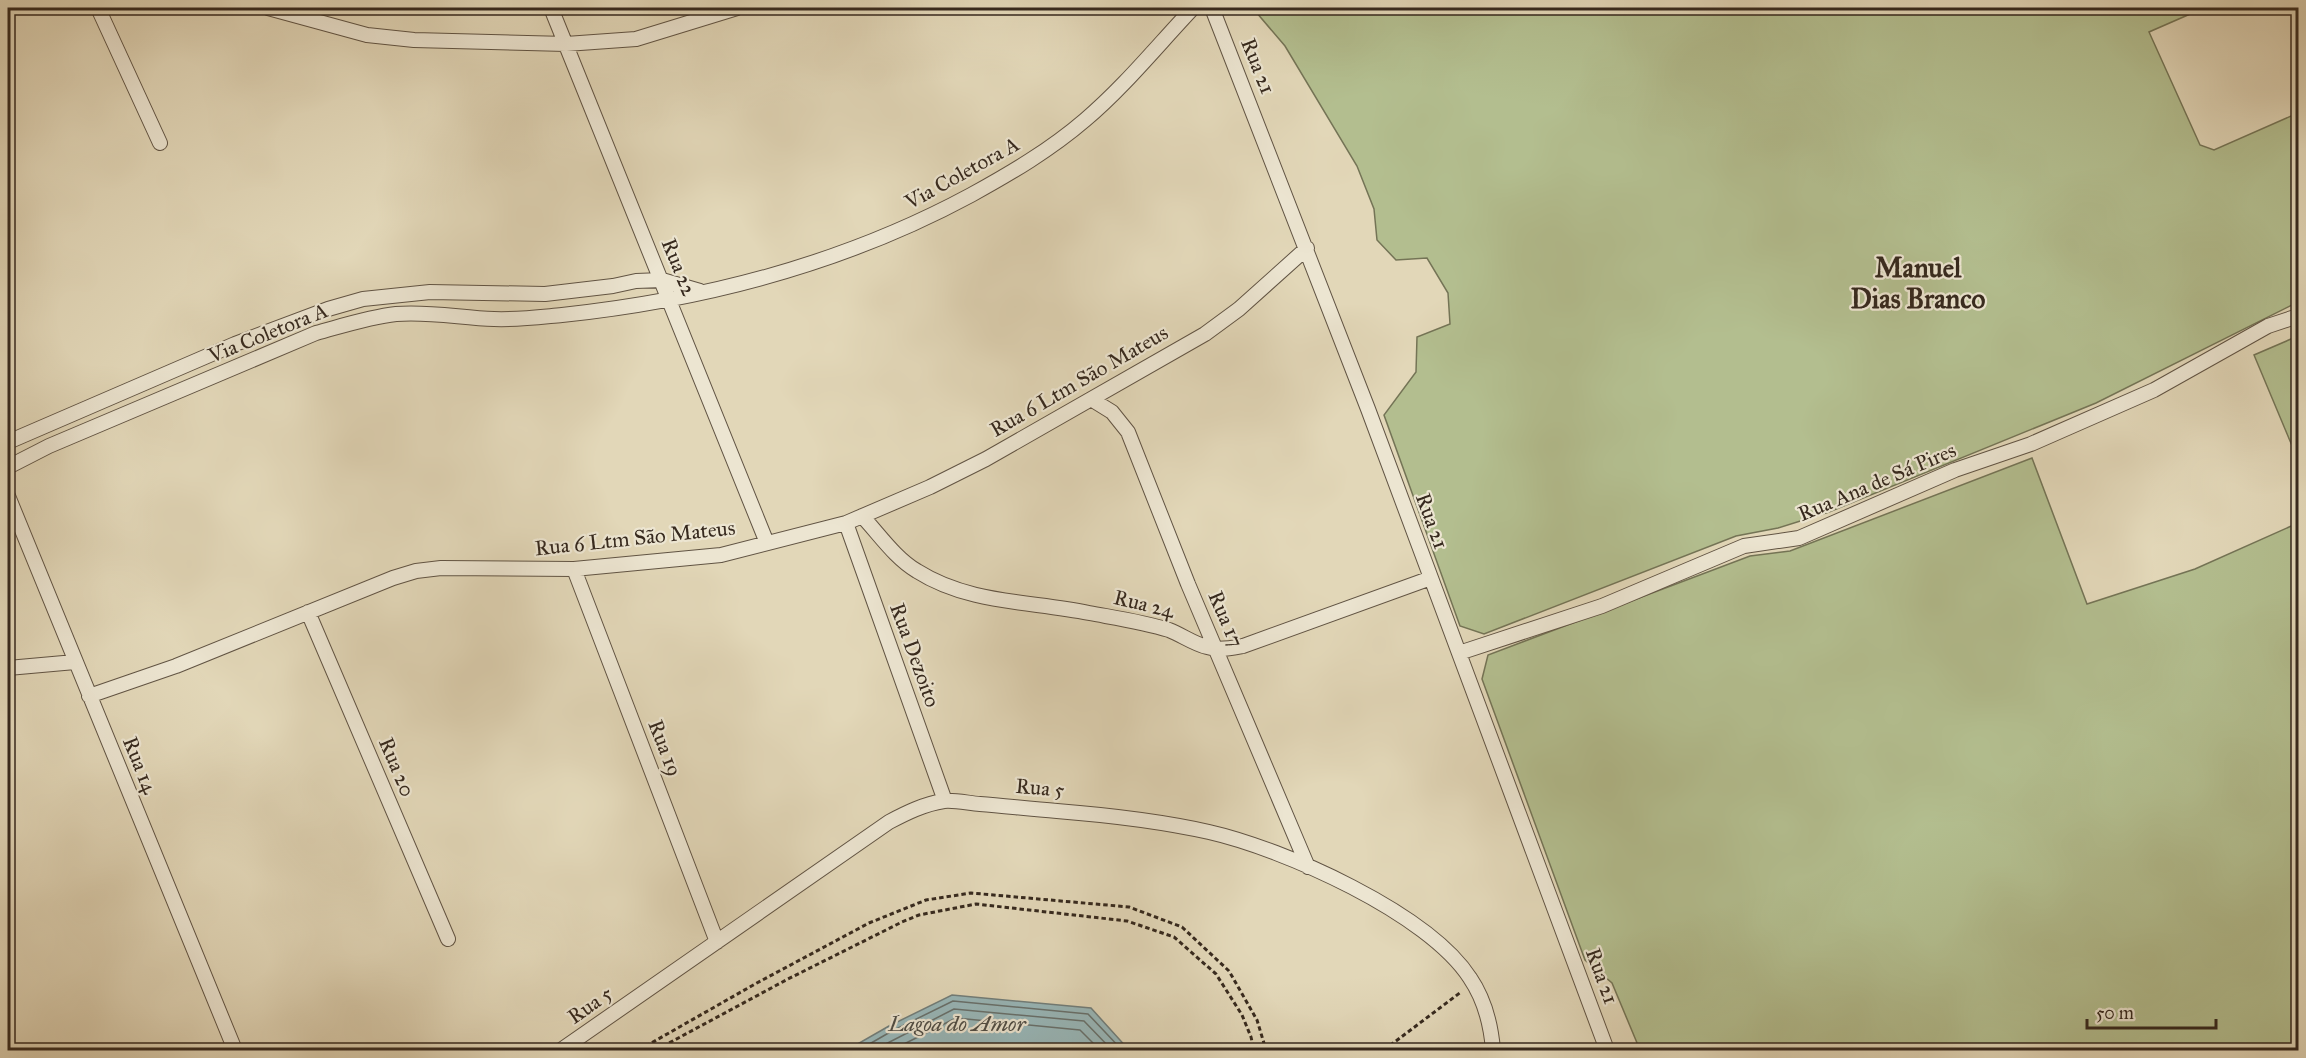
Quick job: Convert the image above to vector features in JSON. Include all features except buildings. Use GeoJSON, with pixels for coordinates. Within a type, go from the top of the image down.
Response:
{"type":"FeatureCollection","features":[{"type":"Feature","properties":{"kind":"street"},"geometry":{"type":"LineString","coordinates":[[98,8],[160,143]]}},
{"type":"Feature","properties":{"kind":"street"},"geometry":{"type":"LineString","coordinates":[[268,8],[367,35],[414,40],[566,44],[636,39],[737,8]]}},
{"type":"Feature","properties":{"kind":"street","name":"Rua 22"},"geometry":{"type":"LineString","coordinates":[[551,8],[767,543]]}},
{"type":"Feature","properties":{"kind":"street","name":"Via Coletora A"},"geometry":{"type":"LineString","coordinates":[[8,467],[49,446],[316,333],[344,325],[408,313],[497,320],[562,315],[702,291],[797,269],[843,254],[938,212],[1007,176],[1045,150],[1097,109],[1193,8]]}},
{"type":"Feature","properties":{"kind":"street","name":"Rua 21"},"geometry":{"type":"LineString","coordinates":[[1212,8],[1307,248],[1607,1050]]}},
{"type":"Feature","properties":{"kind":"street","name":"Rua 6 Ltm São Mateus"},"geometry":{"type":"LineString","coordinates":[[89,696],[176,666],[416,571],[441,568],[574,569],[721,555],[846,523],[930,487],[986,459],[1220,324],[1307,248]]}},
{"type":"Feature","properties":{"kind":"street","name":"Via Coletora A"},"geometry":{"type":"LineString","coordinates":[[8,442],[235,344],[363,299],[430,292],[545,294],[636,281],[662,280],[702,291]]}},
{"type":"Feature","properties":{"kind":"street","name":"Rua Ana de Sá Pires"},"geometry":{"type":"LineString","coordinates":[[1459,653],[1602,606],[1744,546],[1799,538],[1955,470],[2031,444],[2154,390],[2268,326],[2298,316]]}},
{"type":"Feature","properties":{"kind":"street","name":"Rua 17"},"geometry":{"type":"LineString","coordinates":[[1091,399],[1112,412],[1128,432],[1215,648],[1308,867]]}},
{"type":"Feature","properties":{"kind":"street","name":"Rua 14"},"geometry":{"type":"LineString","coordinates":[[8,496],[235,1050]]}},
{"type":"Feature","properties":{"kind":"street","name":"Rua 24"},"geometry":{"type":"LineString","coordinates":[[862,516],[899,556],[917,571],[960,591],[998,600],[1041,604],[1153,626],[1215,648],[1244,646],[1431,578]]}},
{"type":"Feature","properties":{"kind":"street","name":"Rua Dezoito"},"geometry":{"type":"LineString","coordinates":[[846,523],[945,801]]}},
{"type":"Feature","properties":{"kind":"street","name":"Rua 19"},"geometry":{"type":"LineString","coordinates":[[574,569],[717,942]]}},
{"type":"Feature","properties":{"kind":"street","name":"Rua 20"},"geometry":{"type":"LineString","coordinates":[[308,612],[448,939]]}},
{"type":"Feature","properties":{"kind":"street"},"geometry":{"type":"LineString","coordinates":[[8,668],[75,662]]}},
{"type":"Feature","properties":{"kind":"street","name":"Rua 5"},"geometry":{"type":"LineString","coordinates":[[561,1050],[889,822],[917,808],[945,801],[1075,813],[1182,827],[1212,833],[1308,867],[1375,900],[1427,932],[1448,951],[1473,983],[1485,1006],[1493,1050]]}},
{"type":"Feature","properties":{"kind":"path"},"geometry":{"type":"LineString","coordinates":[[639,1050],[736,994],[869,923],[926,900],[971,893],[1129,908],[1182,927],[1228,971],[1257,1020],[1266,1050]]}},
{"type":"Feature","properties":{"kind":"path"},"geometry":{"type":"LineString","coordinates":[[657,1050],[788,979],[902,922],[919,915],[976,904],[1127,921],[1174,937],[1216,974],[1242,1015],[1254,1050]]}},
{"type":"Feature","properties":{"kind":"path"},"geometry":{"type":"LineString","coordinates":[[1384,1050],[1473,983]]}},
{"type":"Feature","properties":{"kind":"green space"},"geometry":{"type":"Polygon","coordinates":[[[1228,8],[2204,8],[2149,32],[2200,145],[2214,150],[2298,113],[2298,302],[2096,403],[1829,512],[1778,528],[1736,536],[1484,634],[1460,626],[1384,415],[1416,372],[1417,337],[1450,324],[1448,293],[1427,258],[1396,260],[1377,240],[1374,209],[1357,166],[1285,46],[1256,12],[1228,8]]]}},
{"type":"Feature","properties":{"kind":"green space"},"geometry":{"type":"Polygon","coordinates":[[[2298,336],[2298,460],[2254,355],[2298,336]]]}},
{"type":"Feature","properties":{"kind":"green space"},"geometry":{"type":"Polygon","coordinates":[[[2032,458],[2087,604],[2195,569],[2298,523],[2298,1050],[1640,1050],[1612,983],[1585,960],[1482,679],[1488,655],[1750,556],[1790,551],[2032,458]]]}},
{"type":"Feature","properties":{"kind":"water","name":"Lagoa do Amor"},"geometry":{"type":"Polygon","coordinates":[[[952,995],[1091,1008],[1129,1050],[847,1050],[952,995]]]}},
{"type":"Feature","properties":{"kind":"district","name":"Manuel Dias Branco"},"geometry":{"type":"Point","coordinates":[1918,284]}}]}
